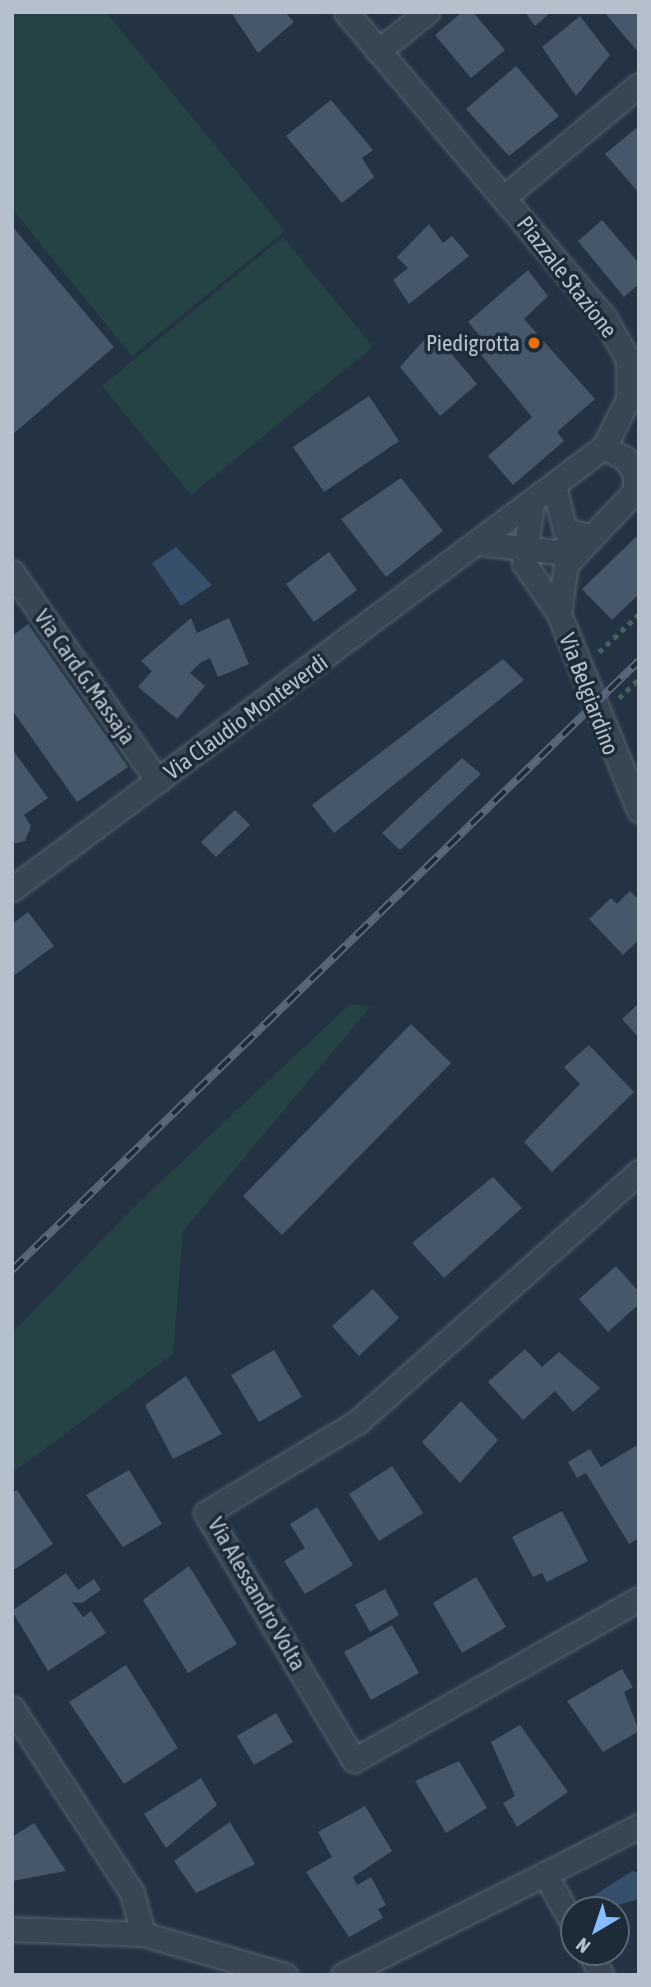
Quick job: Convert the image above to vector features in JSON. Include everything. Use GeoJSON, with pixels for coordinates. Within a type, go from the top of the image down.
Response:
{"type":"FeatureCollection","features":[{"type":"Feature","properties":{"kind":"street","name":"Piazzale Stazione"},"geometry":{"type":"LineString","coordinates":[[346,12],[605,319],[633,368],[631,409],[604,447],[480,543]]}},
{"type":"Feature","properties":{"kind":"street"},"geometry":{"type":"LineString","coordinates":[[378,51],[427,12]]}},
{"type":"Feature","properties":{"kind":"street"},"geometry":{"type":"LineString","coordinates":[[504,197],[639,85]]}},
{"type":"Feature","properties":{"kind":"street"},"geometry":{"type":"LineString","coordinates":[[559,614],[566,564],[589,536],[637,490],[635,474],[626,459],[604,447]]}},
{"type":"Feature","properties":{"kind":"street"},"geometry":{"type":"LineString","coordinates":[[554,486],[565,530],[589,536]]}},
{"type":"Feature","properties":{"kind":"street"},"geometry":{"type":"LineString","coordinates":[[532,503],[524,564],[559,614]]}},
{"type":"Feature","properties":{"kind":"street"},"geometry":{"type":"LineString","coordinates":[[480,543],[557,552],[589,536]]}},
{"type":"Feature","properties":{"kind":"street","name":"Via Claudio Monteverdi"},"geometry":{"type":"LineString","coordinates":[[12,889],[480,543]]}},
{"type":"Feature","properties":{"kind":"street","name":"Via Card.G.Massaja"},"geometry":{"type":"LineString","coordinates":[[12,572],[158,781]]}},
{"type":"Feature","properties":{"kind":"street","name":"Via Belgiardino"},"geometry":{"type":"LineString","coordinates":[[559,614],[639,810]]}},
{"type":"Feature","properties":{"kind":"street","name":"Via Alessandro Volta"},"geometry":{"type":"LineString","coordinates":[[639,1172],[357,1422],[206,1513],[354,1760],[639,1600]]}},
{"type":"Feature","properties":{"kind":"street"},"geometry":{"type":"LineString","coordinates":[[12,1708],[132,1893],[143,1934]]}},
{"type":"Feature","properties":{"kind":"street"},"geometry":{"type":"LineString","coordinates":[[343,1975],[639,1826]]}},
{"type":"Feature","properties":{"kind":"street"},"geometry":{"type":"LineString","coordinates":[[545,1874],[560,1901]]}},
{"type":"Feature","properties":{"kind":"street"},"geometry":{"type":"LineString","coordinates":[[12,1929],[143,1934],[285,1975]]}},
{"type":"Feature","properties":{"kind":"path"},"geometry":{"type":"LineString","coordinates":[[581,670],[639,614]]}},
{"type":"Feature","properties":{"kind":"green space"},"geometry":{"type":"Polygon","coordinates":[[[12,12],[106,12],[285,231],[132,356],[12,209],[12,12]]]}},
{"type":"Feature","properties":{"kind":"green space"},"geometry":{"type":"Polygon","coordinates":[[[283,237],[373,347],[191,495],[102,386],[283,237]]]}},
{"type":"Feature","properties":{"kind":"green space"},"geometry":{"type":"Polygon","coordinates":[[[350,1004],[371,1006],[183,1231],[173,1354],[12,1473],[12,1333],[135,1206],[350,1004]]]}},
{"type":"Feature","properties":{"kind":"water"},"geometry":{"type":"Polygon","coordinates":[[[176,547],[212,585],[181,606],[152,563],[176,547]]]}},
{"type":"Feature","properties":{"kind":"water"},"geometry":{"type":"Polygon","coordinates":[[[632,1871],[639,1873],[639,1899],[630,1902],[630,1896],[593,1896],[632,1871]]]}},
{"type":"Feature","properties":{"kind":"building"},"geometry":{"type":"Polygon","coordinates":[[[231,12],[285,12],[294,22],[258,53],[231,12]]]}},
{"type":"Feature","properties":{"kind":"building"},"geometry":{"type":"Polygon","coordinates":[[[462,12],[473,12],[505,50],[471,78],[435,35],[462,12]]]}},
{"type":"Feature","properties":{"kind":"building"},"geometry":{"type":"Polygon","coordinates":[[[525,12],[551,12],[535,26],[525,12]]]}},
{"type":"Feature","properties":{"kind":"building"},"geometry":{"type":"Polygon","coordinates":[[[604,12],[639,12],[639,53],[604,12]]]}},
{"type":"Feature","properties":{"kind":"building"},"geometry":{"type":"Polygon","coordinates":[[[580,16],[610,55],[576,96],[542,47],[580,16]]]}},
{"type":"Feature","properties":{"kind":"building"},"geometry":{"type":"Polygon","coordinates":[[[516,66],[559,116],[509,156],[466,109],[516,66]]]}},
{"type":"Feature","properties":{"kind":"building"},"geometry":{"type":"Polygon","coordinates":[[[331,100],[373,150],[362,158],[374,177],[342,203],[286,136],[331,100]]]}},
{"type":"Feature","properties":{"kind":"building"},"geometry":{"type":"Polygon","coordinates":[[[639,126],[639,193],[605,154],[639,126]]]}},
{"type":"Feature","properties":{"kind":"building"},"geometry":{"type":"Polygon","coordinates":[[[602,220],[639,263],[639,284],[624,297],[578,241],[602,220]]]}},
{"type":"Feature","properties":{"kind":"building"},"geometry":{"type":"Polygon","coordinates":[[[429,224],[443,243],[452,236],[469,256],[409,304],[393,280],[408,268],[397,257],[429,224]]]}},
{"type":"Feature","properties":{"kind":"building"},"geometry":{"type":"Polygon","coordinates":[[[12,226],[114,347],[12,435],[12,226]]]}},
{"type":"Feature","properties":{"kind":"building"},"geometry":{"type":"Polygon","coordinates":[[[528,270],[548,296],[524,319],[595,399],[557,432],[564,441],[513,485],[488,456],[532,417],[477,350],[485,342],[468,322],[528,270]]]}},
{"type":"Feature","properties":{"kind":"building"},"geometry":{"type":"Polygon","coordinates":[[[432,331],[477,384],[440,416],[400,367],[432,331]]]}},
{"type":"Feature","properties":{"kind":"building"},"geometry":{"type":"Polygon","coordinates":[[[369,396],[399,441],[324,492],[293,447],[369,396]]]}},
{"type":"Feature","properties":{"kind":"building"},"geometry":{"type":"Polygon","coordinates":[[[401,478],[443,531],[386,577],[341,519],[401,478]]]}},
{"type":"Feature","properties":{"kind":"building"},"geometry":{"type":"Polygon","coordinates":[[[639,534],[639,594],[612,620],[582,589],[639,534]]]}},
{"type":"Feature","properties":{"kind":"building"},"geometry":{"type":"Polygon","coordinates":[[[329,552],[357,590],[314,622],[286,584],[329,552]]]}},
{"type":"Feature","properties":{"kind":"building"},"geometry":{"type":"Polygon","coordinates":[[[191,618],[197,633],[229,618],[249,664],[218,677],[210,658],[200,663],[190,673],[205,686],[177,719],[138,687],[152,671],[141,661],[191,618]]]}},
{"type":"Feature","properties":{"kind":"building"},"geometry":{"type":"Polygon","coordinates":[[[28,624],[128,767],[77,802],[12,710],[12,636],[28,624]]]}},
{"type":"Feature","properties":{"kind":"building"},"geometry":{"type":"Polygon","coordinates":[[[503,659],[524,680],[334,833],[312,805],[503,659]]]}},
{"type":"Feature","properties":{"kind":"building"},"geometry":{"type":"Polygon","coordinates":[[[12,749],[48,798],[24,815],[31,826],[25,841],[12,844],[12,749]]]}},
{"type":"Feature","properties":{"kind":"building"},"geometry":{"type":"Polygon","coordinates":[[[462,758],[481,774],[400,850],[382,833],[462,758]]]}},
{"type":"Feature","properties":{"kind":"building"},"geometry":{"type":"Polygon","coordinates":[[[235,810],[250,825],[216,857],[201,842],[235,810]]]}},
{"type":"Feature","properties":{"kind":"building"},"geometry":{"type":"Polygon","coordinates":[[[630,891],[639,900],[639,940],[623,955],[589,919],[611,898],[617,904],[630,891]]]}},
{"type":"Feature","properties":{"kind":"building"},"geometry":{"type":"Polygon","coordinates":[[[28,912],[54,946],[12,977],[12,924],[28,912]]]}},
{"type":"Feature","properties":{"kind":"building"},"geometry":{"type":"Polygon","coordinates":[[[639,1003],[639,1038],[622,1019],[639,1003]]]}},
{"type":"Feature","properties":{"kind":"building"},"geometry":{"type":"Polygon","coordinates":[[[411,1024],[451,1063],[282,1235],[243,1196],[411,1024]]]}},
{"type":"Feature","properties":{"kind":"building"},"geometry":{"type":"Polygon","coordinates":[[[589,1045],[634,1092],[552,1172],[524,1142],[580,1084],[564,1067],[589,1045]]]}},
{"type":"Feature","properties":{"kind":"building"},"geometry":{"type":"Polygon","coordinates":[[[493,1177],[522,1208],[444,1278],[412,1243],[493,1177]]]}},
{"type":"Feature","properties":{"kind":"building"},"geometry":{"type":"Polygon","coordinates":[[[616,1266],[639,1292],[639,1304],[608,1332],[579,1299],[616,1266]]]}},
{"type":"Feature","properties":{"kind":"building"},"geometry":{"type":"Polygon","coordinates":[[[373,1289],[399,1318],[359,1356],[332,1326],[373,1289]]]}},
{"type":"Feature","properties":{"kind":"building"},"geometry":{"type":"Polygon","coordinates":[[[525,1349],[542,1367],[559,1352],[600,1388],[573,1412],[555,1391],[523,1420],[488,1382],[525,1349]]]}},
{"type":"Feature","properties":{"kind":"building"},"geometry":{"type":"Polygon","coordinates":[[[274,1350],[302,1397],[259,1422],[231,1375],[274,1350]]]}},
{"type":"Feature","properties":{"kind":"building"},"geometry":{"type":"Polygon","coordinates":[[[186,1376],[222,1434],[173,1459],[145,1405],[186,1376]]]}},
{"type":"Feature","properties":{"kind":"building"},"geometry":{"type":"Polygon","coordinates":[[[461,1401],[498,1440],[460,1483],[422,1442],[461,1401]]]}},
{"type":"Feature","properties":{"kind":"building"},"geometry":{"type":"Polygon","coordinates":[[[639,1444],[639,1538],[629,1544],[586,1473],[577,1478],[568,1462],[590,1449],[601,1467],[639,1444]]]}},
{"type":"Feature","properties":{"kind":"building"},"geometry":{"type":"Polygon","coordinates":[[[392,1466],[423,1513],[379,1541],[349,1494],[392,1466]]]}},
{"type":"Feature","properties":{"kind":"building"},"geometry":{"type":"Polygon","coordinates":[[[129,1470],[162,1524],[123,1547],[86,1495],[129,1470]]]}},
{"type":"Feature","properties":{"kind":"building"},"geometry":{"type":"Polygon","coordinates":[[[17,1490],[53,1544],[12,1571],[12,1493],[17,1490]]]}},
{"type":"Feature","properties":{"kind":"building"},"geometry":{"type":"Polygon","coordinates":[[[317,1507],[353,1565],[305,1594],[284,1561],[305,1548],[290,1524],[317,1507]]]}},
{"type":"Feature","properties":{"kind":"building"},"geometry":{"type":"Polygon","coordinates":[[[562,1511],[588,1561],[547,1582],[542,1573],[533,1577],[512,1537],[562,1511]]]}},
{"type":"Feature","properties":{"kind":"building"},"geometry":{"type":"Polygon","coordinates":[[[189,1566],[237,1644],[188,1673],[143,1600],[189,1566]]]}},
{"type":"Feature","properties":{"kind":"building"},"geometry":{"type":"Polygon","coordinates":[[[66,1573],[78,1590],[94,1579],[101,1590],[82,1603],[72,1602],[83,1617],[91,1611],[106,1633],[48,1671],[12,1611],[66,1573]]]}},
{"type":"Feature","properties":{"kind":"building"},"geometry":{"type":"Polygon","coordinates":[[[476,1577],[506,1627],[462,1653],[433,1603],[476,1577]]]}},
{"type":"Feature","properties":{"kind":"building"},"geometry":{"type":"Polygon","coordinates":[[[385,1589],[399,1615],[370,1632],[355,1605],[385,1589]]]}},
{"type":"Feature","properties":{"kind":"building"},"geometry":{"type":"Polygon","coordinates":[[[392,1625],[419,1673],[371,1700],[344,1652],[392,1625]]]}},
{"type":"Feature","properties":{"kind":"building"},"geometry":{"type":"Polygon","coordinates":[[[126,1665],[178,1748],[124,1784],[69,1702],[126,1665]]]}},
{"type":"Feature","properties":{"kind":"building"},"geometry":{"type":"Polygon","coordinates":[[[622,1669],[633,1687],[624,1692],[639,1731],[603,1752],[567,1701],[622,1669]]]}},
{"type":"Feature","properties":{"kind":"building"},"geometry":{"type":"Polygon","coordinates":[[[276,1713],[293,1742],[254,1765],[237,1736],[276,1713]]]}},
{"type":"Feature","properties":{"kind":"building"},"geometry":{"type":"Polygon","coordinates":[[[520,1725],[568,1792],[517,1827],[503,1803],[515,1796],[491,1742],[520,1725]]]}},
{"type":"Feature","properties":{"kind":"building"},"geometry":{"type":"Polygon","coordinates":[[[459,1761],[487,1808],[446,1833],[415,1781],[459,1761]]]}},
{"type":"Feature","properties":{"kind":"building"},"geometry":{"type":"Polygon","coordinates":[[[201,1778],[217,1805],[166,1848],[144,1814],[201,1778]]]}},
{"type":"Feature","properties":{"kind":"building"},"geometry":{"type":"Polygon","coordinates":[[[365,1806],[392,1851],[353,1877],[357,1885],[371,1877],[386,1905],[378,1909],[383,1918],[349,1937],[306,1872],[332,1857],[318,1832],[365,1806]]]}},
{"type":"Feature","properties":{"kind":"building"},"geometry":{"type":"Polygon","coordinates":[[[230,1822],[255,1864],[196,1893],[174,1861],[230,1822]]]}},
{"type":"Feature","properties":{"kind":"building"},"geometry":{"type":"Polygon","coordinates":[[[34,1823],[66,1871],[12,1881],[12,1837],[34,1823]]]}},
{"type":"Feature","properties":{"kind":"railway"},"geometry":{"type":"LineString","coordinates":[[12,1270],[639,661]]}},
{"type":"Feature","properties":{"kind":"place","name":"Piedigrotta"},"geometry":{"type":"Point","coordinates":[534,343]}}]}
